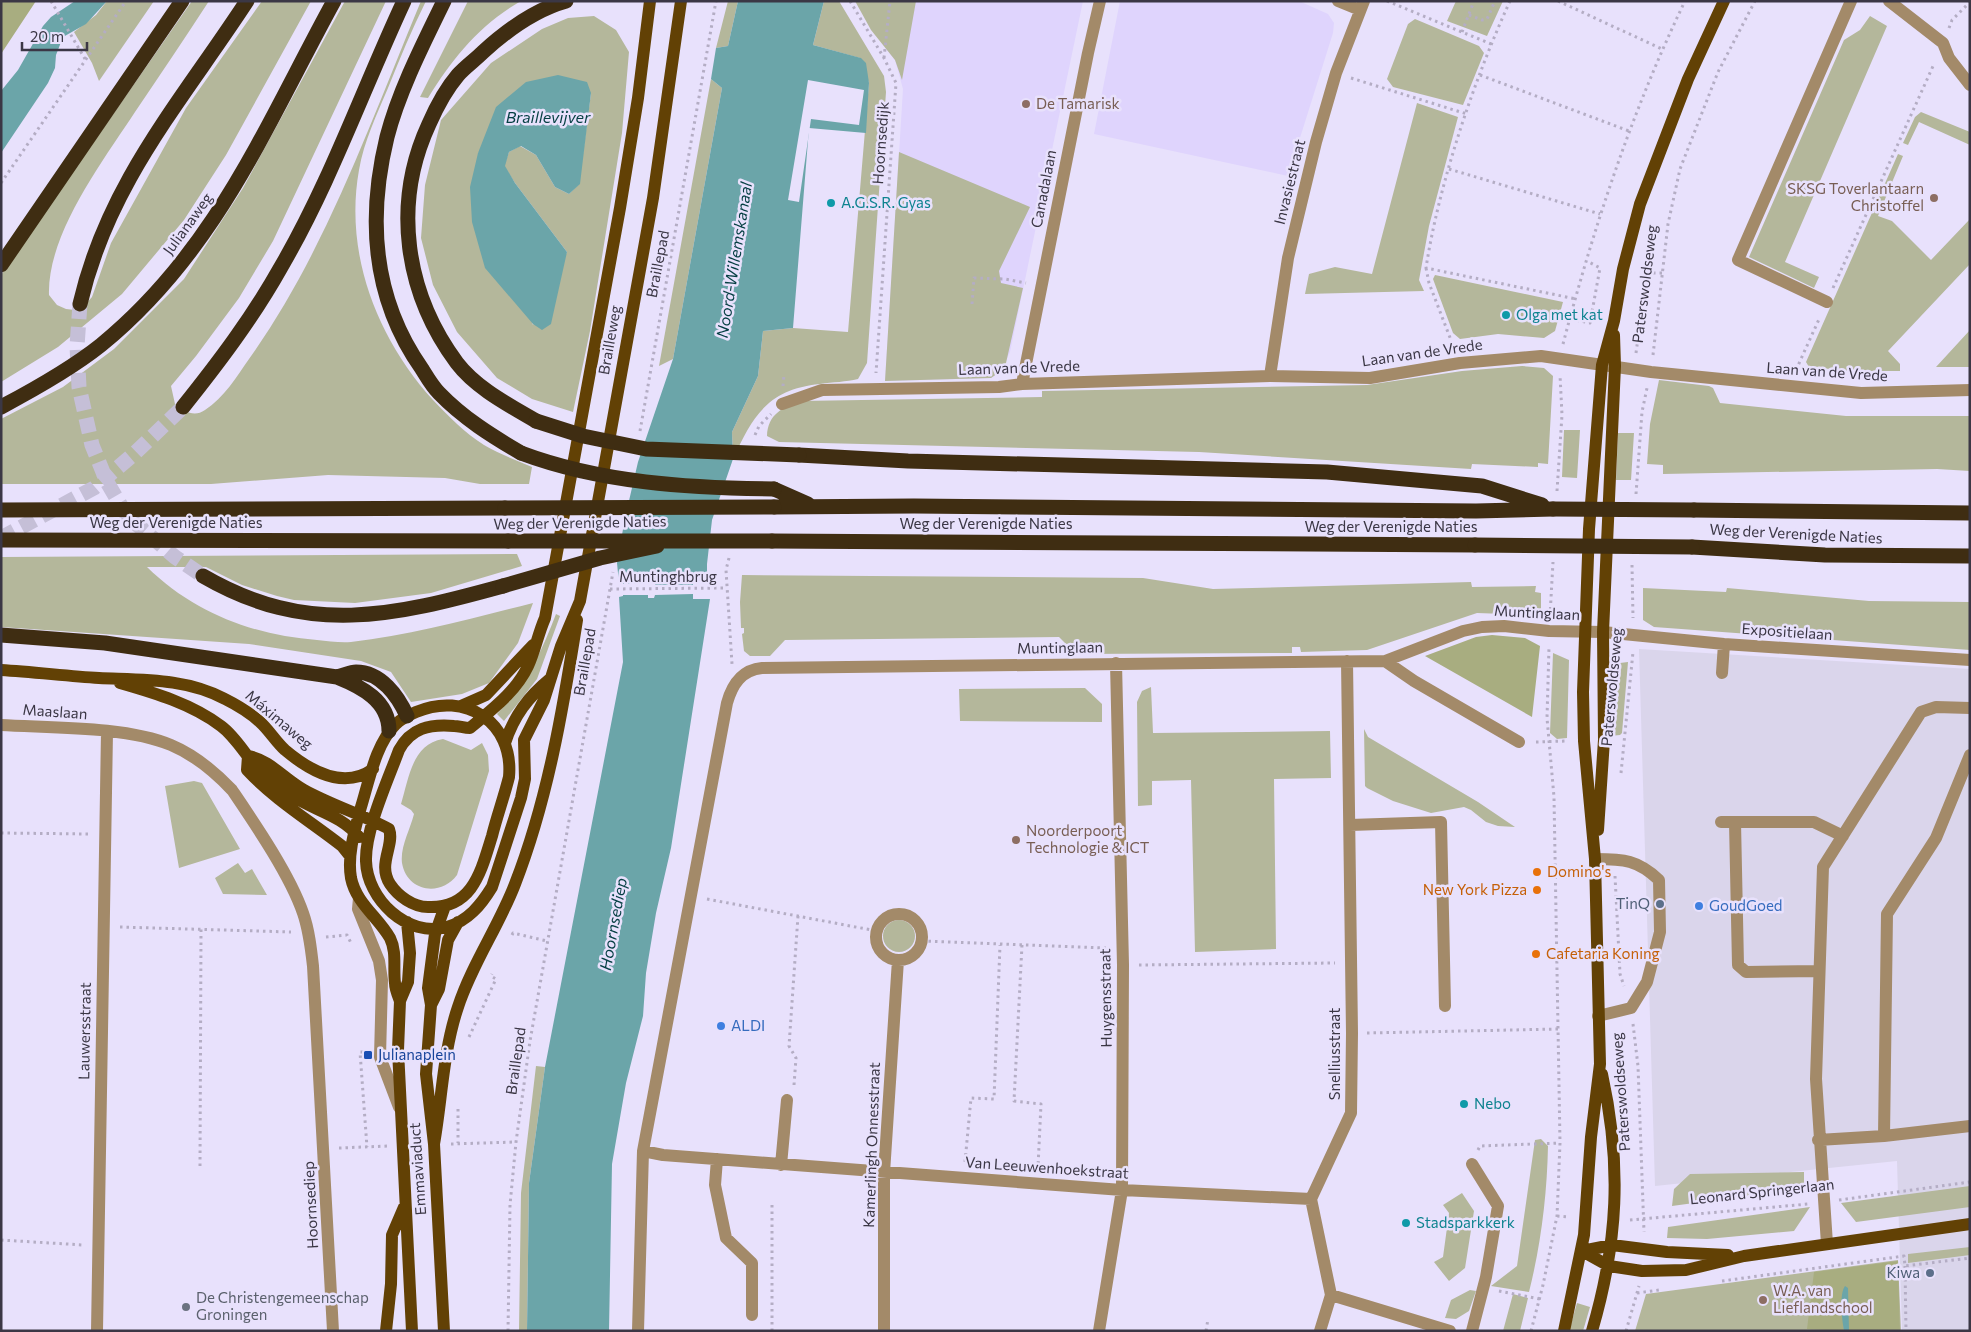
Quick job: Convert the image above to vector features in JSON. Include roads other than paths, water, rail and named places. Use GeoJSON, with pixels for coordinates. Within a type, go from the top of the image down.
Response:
{"type":"FeatureCollection","features":[{"type":"Feature","properties":{"kind":"highway"},"geometry":{"type":"LineString","coordinates":[[1,265],[182,1]]}},
{"type":"Feature","properties":{"kind":"highway"},"geometry":{"type":"LineString","coordinates":[[80,304],[88,270],[101,234],[137,163],[247,1]]}},
{"type":"Feature","properties":{"kind":"highway","name":"Julianaweg"},"geometry":{"type":"LineString","coordinates":[[1,407],[69,367],[101,345],[158,291],[183,262],[228,199],[283,102],[334,1]]}},
{"type":"Feature","properties":{"kind":"highway"},"geometry":{"type":"LineString","coordinates":[[183,407],[244,329],[282,266],[317,197],[404,1]]}},
{"type":"Feature","properties":{"kind":"highway"},"geometry":{"type":"LineString","coordinates":[[444,1],[404,91],[387,136],[377,186],[375,239],[380,273],[390,312],[408,349],[438,392],[477,427],[521,453],[556,466],[611,478],[743,489],[774,489],[814,507]]}},
{"type":"Feature","properties":{"kind":"highway"},"geometry":{"type":"LineString","coordinates":[[566,1],[534,13],[497,39],[457,76],[435,110],[420,144],[408,194],[407,230],[415,281],[429,318],[458,364],[491,393],[536,421],[583,436],[646,449],[918,461],[1327,472],[1482,486],[1553,508]]}},
{"type":"Feature","properties":{"kind":"highway","name":"Weg der Verenigde Naties"},"geometry":{"type":"LineString","coordinates":[[1,510],[814,507],[1476,511],[1553,508],[1970,513]]}},
{"type":"Feature","properties":{"kind":"highway"},"geometry":{"type":"LineString","coordinates":[[203,576],[226,590],[262,604],[301,613],[339,617],[377,615],[417,609],[600,558],[690,539]]}},
{"type":"Feature","properties":{"kind":"highway","name":"Weg der Verenigde Naties"},"geometry":{"type":"LineString","coordinates":[[1,540],[508,541],[690,539],[1475,545],[1692,547],[1824,556],[1970,556]]}},
{"type":"Feature","properties":{"kind":"highway"},"geometry":{"type":"LineString","coordinates":[[1,635],[105,643],[338,677],[369,692],[389,720],[389,731]]}},
{"type":"Feature","properties":{"kind":"highway"},"geometry":{"type":"LineString","coordinates":[[338,677],[355,672],[378,680],[398,698],[407,716]]}},
{"type":"Feature","properties":{"kind":"main road","name":"Brailleweg"},"geometry":{"type":"LineString","coordinates":[[410,734],[432,725],[470,728],[484,716],[508,694],[528,666],[545,618],[620,208],[638,98],[650,1]]}},
{"type":"Feature","properties":{"kind":"main road","name":"Brailleweg"},"geometry":{"type":"LineString","coordinates":[[458,922],[470,916],[492,887],[521,798],[525,778],[524,746],[534,717],[544,700],[560,646],[580,601],[653,198],[681,1]]}},
{"type":"Feature","properties":{"kind":"main road","name":"Paterswoldseweg"},"geometry":{"type":"LineString","coordinates":[[1564,1331],[1582,1251],[1600,1064],[1595,860],[1584,741],[1589,520],[1614,321],[1623,269],[1640,204],[1688,78],[1724,1]]}},
{"type":"Feature","properties":{"kind":"main road","name":"Paterswoldseweg"},"geometry":{"type":"LineString","coordinates":[[1595,860],[1604,740],[1603,632],[1609,365]]}},
{"type":"Feature","properties":{"kind":"main road"},"geometry":{"type":"LineString","coordinates":[[434,1144],[446,1058],[458,1006],[514,885],[531,839],[567,685],[580,601]]}},
{"type":"Feature","properties":{"kind":"main road","name":"Brailleweg"},"geometry":{"type":"LineString","coordinates":[[461,706],[486,695],[535,643]]}},
{"type":"Feature","properties":{"kind":"main road","name":"Máximaweg"},"geometry":{"type":"LineString","coordinates":[[1,670],[100,678],[149,679],[192,686],[216,694],[239,706],[260,722],[285,750],[308,766],[332,777],[350,780],[362,777],[374,769]]}},
{"type":"Feature","properties":{"kind":"main road","name":"Máximaweg"},"geometry":{"type":"LineString","coordinates":[[100,678],[154,692],[202,714],[223,727],[259,770],[296,798],[321,809],[355,832]]}},
{"type":"Feature","properties":{"kind":"main road"},"geometry":{"type":"LineString","coordinates":[[504,743],[511,724],[533,692],[550,678]]}},
{"type":"Feature","properties":{"kind":"main road"},"geometry":{"type":"LineString","coordinates":[[359,898],[351,878],[350,856],[359,814],[389,731],[407,716],[426,708],[461,706],[484,716],[492,723],[504,743],[510,765],[509,777],[480,873],[467,893],[458,901],[445,906]]}},
{"type":"Feature","properties":{"kind":"main road"},"geometry":{"type":"LineString","coordinates":[[407,716],[410,734],[399,750],[374,821],[366,862],[374,893],[389,911],[407,922],[426,928],[447,927],[458,922]]}},
{"type":"Feature","properties":{"kind":"main road","name":"Máximaweg"},"geometry":{"type":"LineString","coordinates":[[248,756],[262,758],[303,790],[389,828],[384,868],[390,884],[410,902],[424,907],[445,906]]}},
{"type":"Feature","properties":{"kind":"main road","name":"Máximaweg"},"geometry":{"type":"LineString","coordinates":[[248,756],[246,770],[254,778],[269,792],[323,831],[350,856]]}},
{"type":"Feature","properties":{"kind":"main road"},"geometry":{"type":"LineString","coordinates":[[355,832],[367,850]]}},
{"type":"Feature","properties":{"kind":"main road","name":"Emmaviaduct"},"geometry":{"type":"LineString","coordinates":[[359,898],[389,938],[394,949],[395,985],[400,1001],[400,1110],[412,1331]]}},
{"type":"Feature","properties":{"kind":"main road","name":"Emmaviaduct"},"geometry":{"type":"LineString","coordinates":[[444,1331],[434,1144],[426,1089],[431,1004],[428,988],[437,928],[445,906]]}},
{"type":"Feature","properties":{"kind":"main road","name":"Emmaviaduct"},"geometry":{"type":"LineString","coordinates":[[400,1001],[408,982],[410,953],[407,922]]}},
{"type":"Feature","properties":{"kind":"main road","name":"Emmaviaduct"},"geometry":{"type":"LineString","coordinates":[[431,1004],[439,989],[448,940],[458,922]]}},
{"type":"Feature","properties":{"kind":"main road","name":"Paterswoldseweg"},"geometry":{"type":"LineString","coordinates":[[1592,1331],[1609,1266],[1614,1220],[1614,1138],[1600,1064]]}},
{"type":"Feature","properties":{"kind":"main road"},"geometry":{"type":"LineString","coordinates":[[386,1331],[391,1284],[392,1235],[405,1205]]}},
{"type":"Feature","properties":{"kind":"main road"},"geometry":{"type":"LineString","coordinates":[[1582,1251],[1609,1266],[1642,1271],[1686,1270],[1744,1256],[1970,1224]]}},
{"type":"Feature","properties":{"kind":"main road"},"geometry":{"type":"LineString","coordinates":[[1582,1251],[1612,1246],[1744,1256]]}},
{"type":"Feature","properties":{"kind":"street","name":"Canadalaan"},"geometry":{"type":"LineString","coordinates":[[1022,384],[1100,1]]}},
{"type":"Feature","properties":{"kind":"street"},"geometry":{"type":"LineString","coordinates":[[1338,1],[1362,6]]}},
{"type":"Feature","properties":{"kind":"street"},"geometry":{"type":"LineString","coordinates":[[1827,302],[1738,260],[1851,1]]}},
{"type":"Feature","properties":{"kind":"street"},"geometry":{"type":"LineString","coordinates":[[1889,1],[1943,43],[1949,58],[1970,85]]}},
{"type":"Feature","properties":{"kind":"street","name":"Invasiestraat"},"geometry":{"type":"LineString","coordinates":[[1270,376],[1288,258],[1316,142],[1336,74],[1362,6]]}},
{"type":"Feature","properties":{"kind":"street","name":"Laan van de Vrede"},"geometry":{"type":"LineString","coordinates":[[782,404],[822,390],[999,387],[1022,384],[1270,376],[1370,378],[1460,363],[1541,356],[1650,372],[1861,393],[1970,390]]}},
{"type":"Feature","properties":{"kind":"street","name":"Muntinglaan"},"geometry":{"type":"LineString","coordinates":[[643,1151],[727,703],[730,691],[738,679],[753,669],[1385,661],[1463,631],[1482,627],[1603,632]]}},
{"type":"Feature","properties":{"kind":"street","name":"Expositielaan"},"geometry":{"type":"LineString","coordinates":[[1603,632],[1724,644],[1970,660]]}},
{"type":"Feature","properties":{"kind":"street"},"geometry":{"type":"LineString","coordinates":[[1722,673],[1724,644]]}},
{"type":"Feature","properties":{"kind":"street","name":"Snelliusstraat"},"geometry":{"type":"LineString","coordinates":[[1312,1199],[1351,1113],[1352,1033],[1348,661]]}},
{"type":"Feature","properties":{"kind":"street"},"geometry":{"type":"LineString","coordinates":[[1385,661],[1414,681],[1519,742]]}},
{"type":"Feature","properties":{"kind":"street","name":"Huygensstraat"},"geometry":{"type":"LineString","coordinates":[[1099,1331],[1122,1190],[1123,965],[1121,948],[1116,663]]}},
{"type":"Feature","properties":{"kind":"street"},"geometry":{"type":"LineString","coordinates":[[1827,1244],[1818,1140],[1816,1079],[1823,867],[1921,712],[1936,707],[1970,708]]}},
{"type":"Feature","properties":{"kind":"street","name":"Maaslaan"},"geometry":{"type":"LineString","coordinates":[[1,725],[107,732]]}},
{"type":"Feature","properties":{"kind":"street","name":"Lauwersstraat"},"geometry":{"type":"LineString","coordinates":[[97,1331],[107,732]]}},
{"type":"Feature","properties":{"kind":"street","name":"Hoornsediep"},"geometry":{"type":"LineString","coordinates":[[107,732],[146,738],[170,745],[204,764],[218,776],[243,807],[294,891],[303,913],[310,938],[334,1331]]}},
{"type":"Feature","properties":{"kind":"street"},"geometry":{"type":"LineString","coordinates":[[1884,1136],[1887,914],[1936,838],[1970,756]]}},
{"type":"Feature","properties":{"kind":"street"},"geometry":{"type":"LineString","coordinates":[[1350,826],[1441,822],[1446,1006]]}},
{"type":"Feature","properties":{"kind":"street"},"geometry":{"type":"LineString","coordinates":[[1721,822],[1814,822],[1843,836]]}},
{"type":"Feature","properties":{"kind":"street"},"geometry":{"type":"LineString","coordinates":[[1735,822],[1738,965],[1746,972],[1819,971]]}},
{"type":"Feature","properties":{"kind":"street"},"geometry":{"type":"LineString","coordinates":[[1595,860],[1614,859],[1634,862],[1646,867],[1659,880],[1660,932],[1647,982],[1631,1008],[1598,1016]]}},
{"type":"Feature","properties":{"kind":"street","name":"Emmaviaduct"},"geometry":{"type":"LineString","coordinates":[[359,898],[358,909],[379,961],[382,980],[380,1058],[400,1110]]}},
{"type":"Feature","properties":{"kind":"street"},"geometry":{"type":"LineString","coordinates":[[900,914],[914,920],[919,926],[922,941],[913,955],[898,960],[890,958],[878,947],[877,931],[885,919],[900,914]]}},
{"type":"Feature","properties":{"kind":"street","name":"Kamerlingh Onnesstraat"},"geometry":{"type":"LineString","coordinates":[[884,1331],[884,1173],[898,960]]}},
{"type":"Feature","properties":{"kind":"street"},"geometry":{"type":"LineString","coordinates":[[781,1164],[786,1100]]}},
{"type":"Feature","properties":{"kind":"street"},"geometry":{"type":"LineString","coordinates":[[1818,1140],[1884,1136],[1970,1126]]}},
{"type":"Feature","properties":{"kind":"street"},"geometry":{"type":"LineString","coordinates":[[638,1331],[643,1151]]}},
{"type":"Feature","properties":{"kind":"street","name":"Van Leeuwenhoekstraat"},"geometry":{"type":"LineString","coordinates":[[643,1151],[663,1155],[1037,1184],[1312,1199]]}},
{"type":"Feature","properties":{"kind":"street"},"geometry":{"type":"LineString","coordinates":[[717,1159],[715,1185],[726,1238],[752,1263],[752,1315]]}},
{"type":"Feature","properties":{"kind":"street"},"geometry":{"type":"LineString","coordinates":[[1472,1164],[1498,1206],[1483,1288],[1472,1331]]}},
{"type":"Feature","properties":{"kind":"street"},"geometry":{"type":"LineString","coordinates":[[1312,1199],[1331,1295],[1320,1331]]}},
{"type":"Feature","properties":{"kind":"street"},"geometry":{"type":"LineString","coordinates":[[1331,1295],[1450,1331]]}},
{"type":"Feature","properties":{"kind":"water"},"geometry":{"type":"Polygon","coordinates":[[[75,1],[107,1],[86,24],[63,37],[56,55],[55,68],[48,83],[1,153],[1,91],[18,70],[43,26],[51,17],[75,1]]]}},
{"type":"Feature","properties":{"kind":"water","name":"Noord-Willemskanaal"},"geometry":{"type":"Polygon","coordinates":[[[738,1],[824,1],[813,45],[861,58],[866,63],[869,83],[866,133],[809,128],[793,328],[763,331],[758,376],[732,432],[733,459],[712,520],[707,580],[693,581],[693,599],[710,599],[671,848],[656,913],[646,973],[643,1016],[626,1083],[612,1164],[609,1331],[527,1331],[529,1183],[545,1067],[623,662],[619,597],[623,596],[623,583],[619,583],[617,563],[638,462],[673,359],[722,88],[711,79],[716,48],[728,46],[738,1]]]}},
{"type":"Feature","properties":{"kind":"water","name":"Braillevijver"},"geometry":{"type":"Polygon","coordinates":[[[558,75],[587,82],[591,93],[580,184],[569,194],[555,187],[536,155],[521,146],[509,152],[505,166],[515,183],[567,252],[551,324],[542,330],[533,324],[485,268],[472,222],[470,187],[478,153],[496,107],[526,82],[558,75]]]}},
{"type":"Feature","properties":{"kind":"water"},"geometry":{"type":"Polygon","coordinates":[[[1845,1286],[1848,1288],[1849,1331],[1844,1331],[1842,1314],[1842,1295],[1845,1286]]]}},
{"type":"Feature","properties":{"kind":"tunnel"},"geometry":{"type":"LineString","coordinates":[[80,304],[77,346],[79,387],[92,445],[107,482],[127,516],[175,557],[203,576]]}},
{"type":"Feature","properties":{"kind":"tunnel"},"geometry":{"type":"LineString","coordinates":[[1,538],[94,488],[135,453],[183,407]]}},
{"type":"Feature","properties":{"kind":"place","name":"De Tamarisk"},"geometry":{"type":"Point","coordinates":[1026,104]}},
{"type":"Feature","properties":{"kind":"place","name":"SKSG Toverlantaarn Christoffel"},"geometry":{"type":"Point","coordinates":[1934,198]}},
{"type":"Feature","properties":{"kind":"place","name":"A.G.S.R. Gyas"},"geometry":{"type":"Point","coordinates":[831,203]}},
{"type":"Feature","properties":{"kind":"place","name":"Olga met kat"},"geometry":{"type":"Point","coordinates":[1506,315]}},
{"type":"Feature","properties":{"kind":"place","name":"Noorderpoort Technologie & ICT"},"geometry":{"type":"Point","coordinates":[1016,840]}},
{"type":"Feature","properties":{"kind":"place","name":"Domino's"},"geometry":{"type":"Point","coordinates":[1537,872]}},
{"type":"Feature","properties":{"kind":"place","name":"New York Pizza"},"geometry":{"type":"Point","coordinates":[1537,890]}},
{"type":"Feature","properties":{"kind":"place","name":"TinQ"},"geometry":{"type":"Point","coordinates":[1660,904]}},
{"type":"Feature","properties":{"kind":"place","name":"GoudGoed"},"geometry":{"type":"Point","coordinates":[1699,906]}},
{"type":"Feature","properties":{"kind":"place","name":"Cafetaria Koning"},"geometry":{"type":"Point","coordinates":[1536,954]}},
{"type":"Feature","properties":{"kind":"place","name":"ALDI"},"geometry":{"type":"Point","coordinates":[721,1026]}},
{"type":"Feature","properties":{"kind":"place","name":"Julianaplein"},"geometry":{"type":"Point","coordinates":[368,1055]}},
{"type":"Feature","properties":{"kind":"place","name":"Nebo"},"geometry":{"type":"Point","coordinates":[1464,1104]}},
{"type":"Feature","properties":{"kind":"place","name":"Stadsparkkerk"},"geometry":{"type":"Point","coordinates":[1406,1223]}},
{"type":"Feature","properties":{"kind":"place","name":"Kiwa"},"geometry":{"type":"Point","coordinates":[1930,1273]}},
{"type":"Feature","properties":{"kind":"place","name":"W.A. van Lieflandschool"},"geometry":{"type":"Point","coordinates":[1763,1300]}},
{"type":"Feature","properties":{"kind":"place","name":"De Christengemeenschap Groningen"},"geometry":{"type":"Point","coordinates":[186,1307]}}]}
